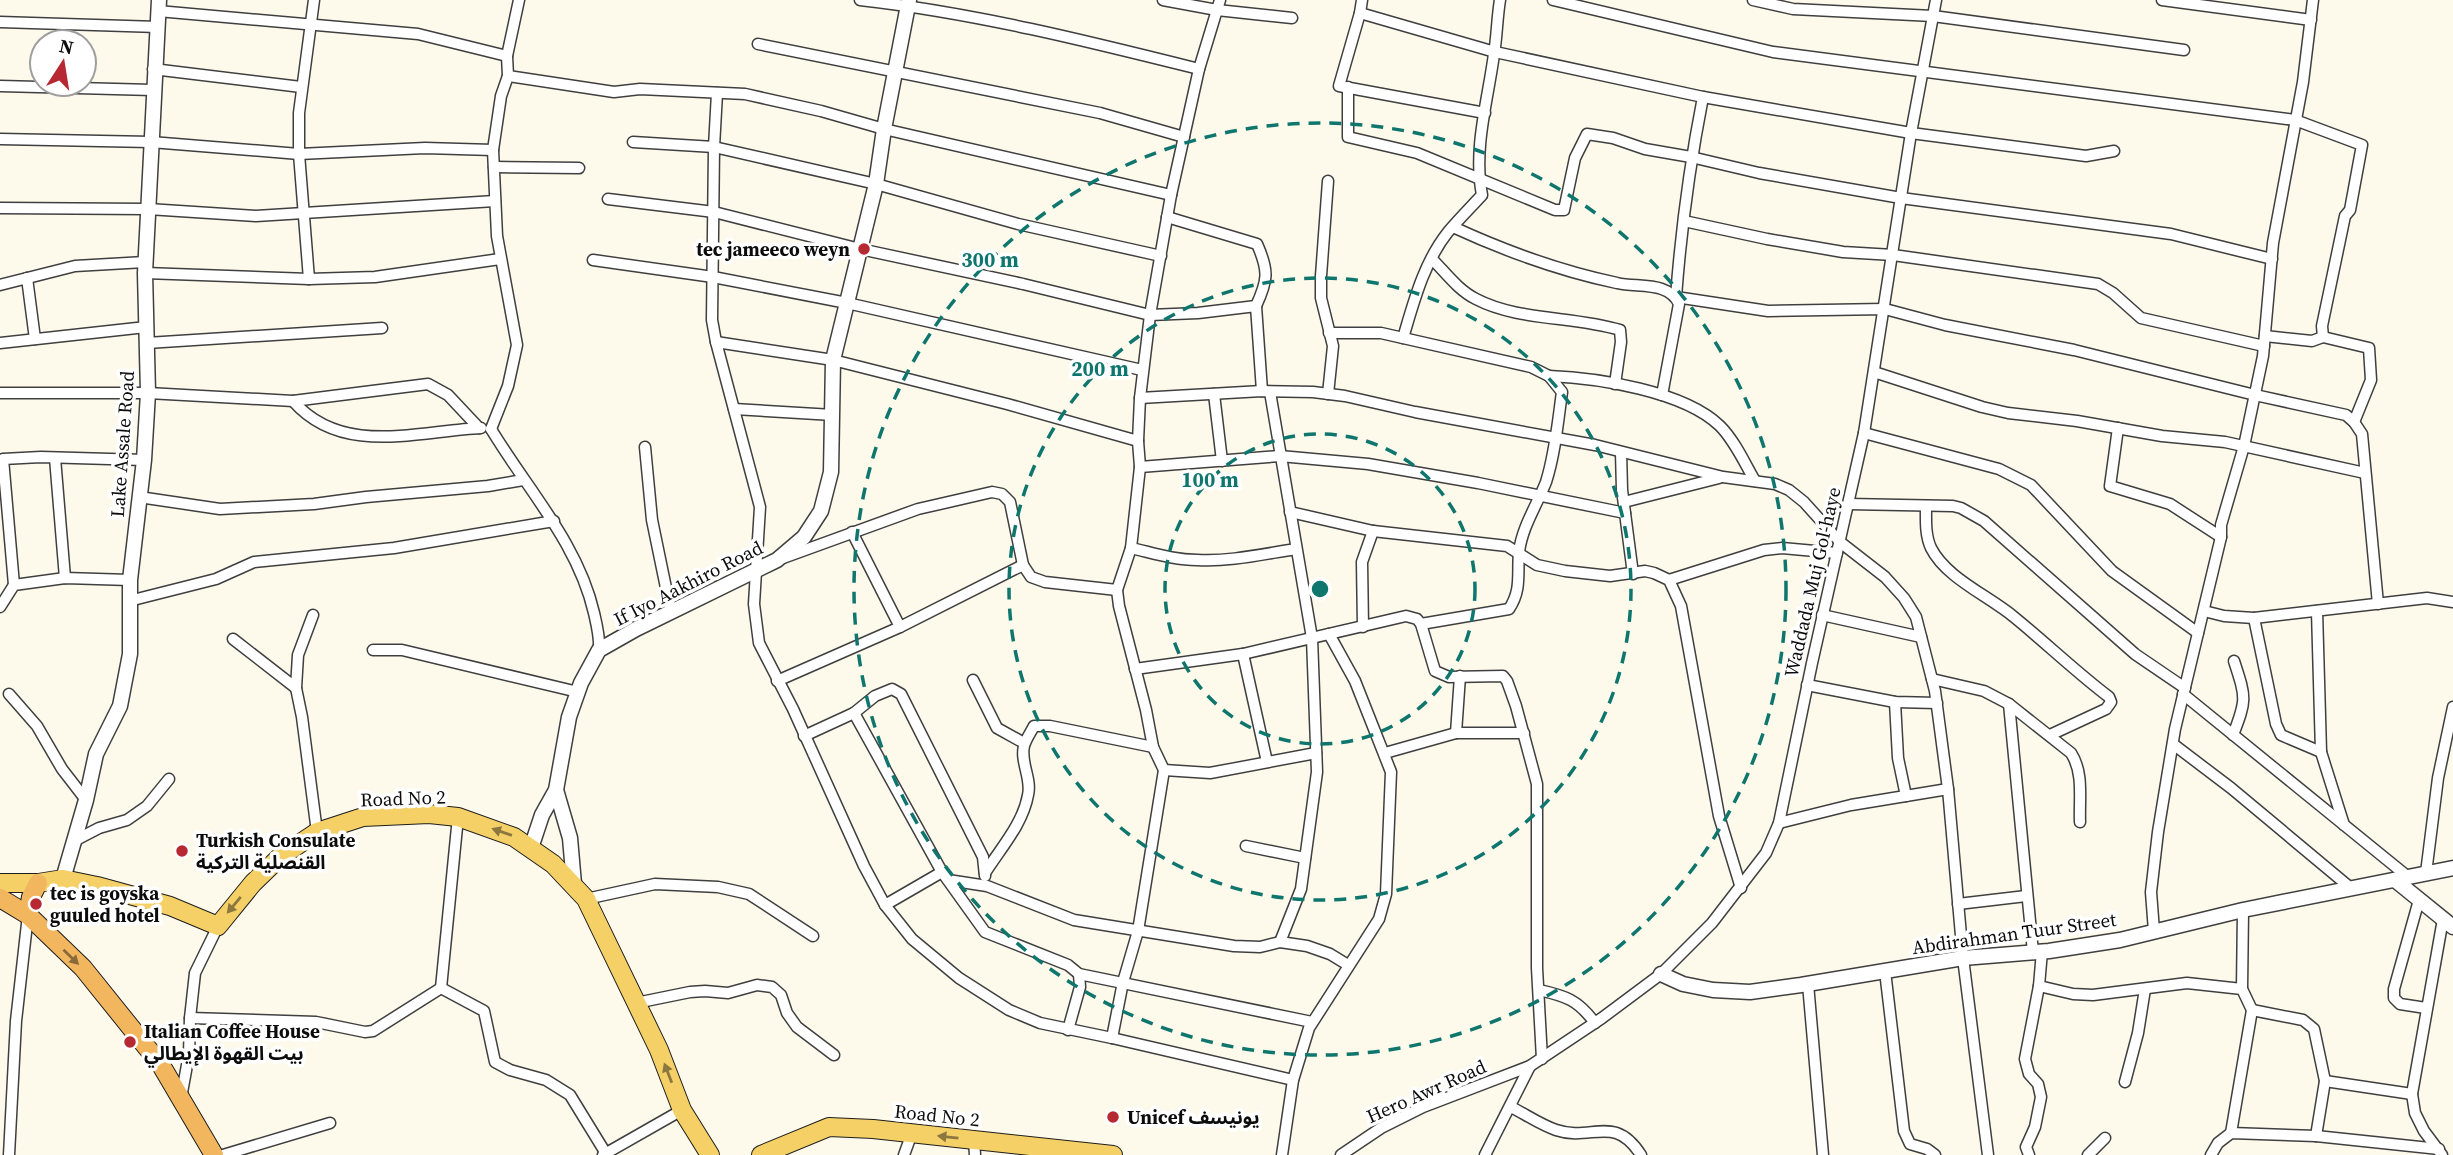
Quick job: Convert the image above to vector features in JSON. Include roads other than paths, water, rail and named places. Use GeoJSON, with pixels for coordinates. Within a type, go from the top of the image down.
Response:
{"type":"FeatureCollection","features":[{"type":"Feature","properties":{"kind":"highway"},"geometry":{"type":"LineString","coordinates":[[28,915],[31,897],[38,883]]}},
{"type":"Feature","properties":{"kind":"highway"},"geometry":{"type":"LineString","coordinates":[[0,898],[28,915],[83,968],[162,1065],[214,1155]]}},
{"type":"Feature","properties":{"kind":"main road","name":"Road No 2"},"geometry":{"type":"LineString","coordinates":[[218,926],[253,883],[280,858],[317,832],[363,817],[429,814],[458,817],[514,836],[553,864],[586,899],[659,1050],[682,1110],[710,1155]]}},
{"type":"Feature","properties":{"kind":"main road"},"geometry":{"type":"LineString","coordinates":[[0,883],[38,883],[62,879],[170,906],[218,926]]}},
{"type":"Feature","properties":{"kind":"main road","name":"Road No 2"},"geometry":{"type":"LineString","coordinates":[[761,1155],[829,1127],[912,1133],[974,1147],[1113,1155]]}},
{"type":"Feature","properties":{"kind":"street"},"geometry":{"type":"LineString","coordinates":[[309,279],[299,154],[301,87],[314,0]]}},
{"type":"Feature","properties":{"kind":"street"},"geometry":{"type":"LineString","coordinates":[[491,429],[508,386],[517,345],[500,259],[493,150],[501,96],[508,76],[507,57],[519,0]]}},
{"type":"Feature","properties":{"kind":"street"},"geometry":{"type":"LineString","coordinates":[[860,0],[909,3],[1060,35],[1199,69]]}},
{"type":"Feature","properties":{"kind":"street"},"geometry":{"type":"LineString","coordinates":[[1163,0],[1218,4],[1292,18]]}},
{"type":"Feature","properties":{"kind":"street"},"geometry":{"type":"LineString","coordinates":[[1362,0],[1339,86],[1485,113]]}},
{"type":"Feature","properties":{"kind":"street"},"geometry":{"type":"LineString","coordinates":[[1403,338],[1417,289],[1432,259],[1453,227],[1482,195],[1479,177],[1480,144],[1495,52],[1500,0]]}},
{"type":"Feature","properties":{"kind":"street"},"geometry":{"type":"LineString","coordinates":[[1553,0],[1773,52],[2295,120],[2362,145],[2350,210],[2346,216],[2322,326],[2323,337]]}},
{"type":"Feature","properties":{"kind":"street"},"geometry":{"type":"LineString","coordinates":[[1753,0],[1793,9],[1933,16],[2184,50]]}},
{"type":"Feature","properties":{"kind":"street","name":"Waddada Muj Gol-haye"},"geometry":{"type":"LineString","coordinates":[[1530,1066],[1595,1023],[1661,974],[1712,923],[1741,888],[1766,853],[1779,823],[1822,615],[1864,433],[1911,133],[1936,0]]}},
{"type":"Feature","properties":{"kind":"street"},"geometry":{"type":"LineString","coordinates":[[2162,0],[2311,20]]}},
{"type":"Feature","properties":{"kind":"street"},"geometry":{"type":"LineString","coordinates":[[2154,931],[2151,892],[2173,744],[2221,537],[2221,525],[2244,446],[2255,395],[2265,341],[2272,259],[2303,82],[2314,0]]}},
{"type":"Feature","properties":{"kind":"street","name":"If Iyo Aakhiro Road"},"geometry":{"type":"LineString","coordinates":[[556,790],[569,717],[599,650],[777,560],[804,537],[821,511],[831,471],[833,360],[877,184],[884,129],[909,3]]}},
{"type":"Feature","properties":{"kind":"street"},"geometry":{"type":"LineString","coordinates":[[1112,1038],[1123,982],[1138,931],[1164,770],[1153,747],[1117,590],[1131,548],[1139,467],[1142,370],[1150,315],[1171,195],[1199,69],[1218,4]]}},
{"type":"Feature","properties":{"kind":"street"},"geometry":{"type":"LineString","coordinates":[[158,6],[310,25],[418,34],[507,57]]}},
{"type":"Feature","properties":{"kind":"street","name":"Lake Assale Road"},"geometry":{"type":"LineString","coordinates":[[62,879],[86,800],[96,754],[120,706],[130,654],[130,580],[144,460],[148,393],[145,267],[158,6]]}},
{"type":"Feature","properties":{"kind":"street"},"geometry":{"type":"LineString","coordinates":[[1360,13],[1495,52],[1703,97],[1911,133],[2086,156],[2114,151]]}},
{"type":"Feature","properties":{"kind":"street"},"geometry":{"type":"LineString","coordinates":[[0,22],[158,27]]}},
{"type":"Feature","properties":{"kind":"street"},"geometry":{"type":"LineString","coordinates":[[758,44],[1100,113],[1184,136]]}},
{"type":"Feature","properties":{"kind":"street"},"geometry":{"type":"LineString","coordinates":[[153,69],[301,87]]}},
{"type":"Feature","properties":{"kind":"street"},"geometry":{"type":"LineString","coordinates":[[508,76],[614,92],[640,89],[745,94],[1171,195]]}},
{"type":"Feature","properties":{"kind":"street"},"geometry":{"type":"LineString","coordinates":[[0,86],[153,90]]}},
{"type":"Feature","properties":{"kind":"street"},"geometry":{"type":"LineString","coordinates":[[1348,88],[1348,137],[1417,153],[1555,210],[1564,210],[1575,158],[1587,134],[1759,173],[1901,198],[2171,234],[2272,259]]}},
{"type":"Feature","properties":{"kind":"street"},"geometry":{"type":"LineString","coordinates":[[717,93],[712,320],[760,507],[754,604],[759,643],[885,905],[912,939],[959,978],[1009,1010],[1040,1023],[1068,1030],[1293,1080]]}},
{"type":"Feature","properties":{"kind":"street"},"geometry":{"type":"LineString","coordinates":[[1676,297],[1691,157],[1703,97]]}},
{"type":"Feature","properties":{"kind":"street"},"geometry":{"type":"LineString","coordinates":[[0,139],[152,142],[299,154],[425,148],[493,150]]}},
{"type":"Feature","properties":{"kind":"street"},"geometry":{"type":"LineString","coordinates":[[633,142],[714,147],[877,184],[1018,224],[1161,256]]}},
{"type":"Feature","properties":{"kind":"street"},"geometry":{"type":"LineString","coordinates":[[494,167],[579,168]]}},
{"type":"Feature","properties":{"kind":"street"},"geometry":{"type":"LineString","coordinates":[[1328,181],[1321,275],[1321,298],[1333,346],[1328,394]]}},
{"type":"Feature","properties":{"kind":"street"},"geometry":{"type":"LineString","coordinates":[[608,199],[714,212],[860,249],[1150,315],[1256,306]]}},
{"type":"Feature","properties":{"kind":"street"},"geometry":{"type":"LineString","coordinates":[[0,208],[148,209],[256,216],[495,201]]}},
{"type":"Feature","properties":{"kind":"street"},"geometry":{"type":"LineString","coordinates":[[1167,217],[1257,244],[1266,263],[1266,284],[1256,306],[1266,392],[1312,638],[1317,772],[1301,889],[1279,942]]}},
{"type":"Feature","properties":{"kind":"street"},"geometry":{"type":"LineString","coordinates":[[1684,221],[1831,250],[1893,254],[2098,284],[2113,293],[2141,318],[2265,341],[2312,341],[2323,337],[2369,348],[2371,380],[2354,422]]}},
{"type":"Feature","properties":{"kind":"street"},"geometry":{"type":"LineString","coordinates":[[1453,227],[1531,259],[1618,283],[1668,290],[1679,304],[1662,395]]}},
{"type":"Feature","properties":{"kind":"street"},"geometry":{"type":"LineString","coordinates":[[0,285],[75,266],[145,267],[309,279],[375,277],[500,259]]}},
{"type":"Feature","properties":{"kind":"street"},"geometry":{"type":"LineString","coordinates":[[1432,259],[1459,288],[1475,299],[1500,309],[1594,323],[1620,330],[1621,342],[1615,384]]}},
{"type":"Feature","properties":{"kind":"street"},"geometry":{"type":"LineString","coordinates":[[593,260],[713,277],[847,303],[1142,370]]}},
{"type":"Feature","properties":{"kind":"street"},"geometry":{"type":"LineString","coordinates":[[27,278],[35,339]]}},
{"type":"Feature","properties":{"kind":"street"},"geometry":{"type":"LineString","coordinates":[[1676,297],[1768,311],[1885,309],[1945,325],[2085,353],[2346,415],[2362,435],[2378,604]]}},
{"type":"Feature","properties":{"kind":"street"},"geometry":{"type":"LineString","coordinates":[[0,343],[146,327]]}},
{"type":"Feature","properties":{"kind":"street"},"geometry":{"type":"LineString","coordinates":[[147,343],[382,328]]}},
{"type":"Feature","properties":{"kind":"street"},"geometry":{"type":"LineString","coordinates":[[1329,333],[1381,333],[1531,367],[1549,376],[1562,392],[1550,466],[1519,551],[1519,584],[1515,600],[1509,609],[1421,624]]}},
{"type":"Feature","properties":{"kind":"street"},"geometry":{"type":"LineString","coordinates":[[716,342],[833,360],[1007,404],[1138,441]]}},
{"type":"Feature","properties":{"kind":"street"},"geometry":{"type":"LineString","coordinates":[[1874,372],[2008,413],[2244,446],[2365,473]]}},
{"type":"Feature","properties":{"kind":"street"},"geometry":{"type":"LineString","coordinates":[[1549,376],[1576,377],[1662,395],[1702,413],[1721,427],[1755,481]]}},
{"type":"Feature","properties":{"kind":"street"},"geometry":{"type":"LineString","coordinates":[[0,393],[148,393],[293,401],[428,384],[448,396],[479,428]]}},
{"type":"Feature","properties":{"kind":"street"},"geometry":{"type":"LineString","coordinates":[[1140,398],[1266,392],[1328,394],[1555,437],[1723,477],[1775,484],[1789,490],[1804,502],[1838,548],[1885,577],[1904,598],[1916,617],[1937,703],[1987,1155]]}},
{"type":"Feature","properties":{"kind":"street"},"geometry":{"type":"LineString","coordinates":[[1214,394],[1222,461]]}},
{"type":"Feature","properties":{"kind":"street"},"geometry":{"type":"LineString","coordinates":[[293,401],[303,413],[324,426],[348,435],[375,437],[491,429]]}},
{"type":"Feature","properties":{"kind":"street"},"geometry":{"type":"LineString","coordinates":[[734,409],[833,415]]}},
{"type":"Feature","properties":{"kind":"street"},"geometry":{"type":"LineString","coordinates":[[2118,428],[2109,486],[2170,504],[2221,537]]}},
{"type":"Feature","properties":{"kind":"street"},"geometry":{"type":"LineString","coordinates":[[491,429],[523,480],[554,521],[589,591],[600,639],[599,650]]}},
{"type":"Feature","properties":{"kind":"street"},"geometry":{"type":"LineString","coordinates":[[1864,433],[1999,469],[2031,485],[2112,570],[2199,633]]}},
{"type":"Feature","properties":{"kind":"street"},"geometry":{"type":"LineString","coordinates":[[645,447],[652,520],[671,612]]}},
{"type":"Feature","properties":{"kind":"street"},"geometry":{"type":"LineString","coordinates":[[1621,452],[1624,508],[1633,573]]}},
{"type":"Feature","properties":{"kind":"street"},"geometry":{"type":"LineString","coordinates":[[1139,467],[1280,456],[1368,464],[1539,496],[1624,508],[1723,477]]}},
{"type":"Feature","properties":{"kind":"street"},"geometry":{"type":"LineString","coordinates":[[0,607],[14,585],[1,458],[144,460]]}},
{"type":"Feature","properties":{"kind":"street"},"geometry":{"type":"LineString","coordinates":[[55,458],[65,578]]}},
{"type":"Feature","properties":{"kind":"street"},"geometry":{"type":"LineString","coordinates":[[139,497],[220,509],[314,504],[523,480]]}},
{"type":"Feature","properties":{"kind":"street"},"geometry":{"type":"LineString","coordinates":[[777,560],[918,509],[992,492],[1002,494],[1010,502],[1023,565],[1031,577],[1045,582],[1117,590]]}},
{"type":"Feature","properties":{"kind":"street"},"geometry":{"type":"LineString","coordinates":[[1848,504],[1961,508],[1984,521],[2135,654],[2184,691],[2232,735],[2344,825],[2401,878],[2419,900],[2448,923],[2426,1009],[2412,1094],[2415,1113],[2424,1131],[2441,1152]]}},
{"type":"Feature","properties":{"kind":"street"},"geometry":{"type":"LineString","coordinates":[[1926,506],[1927,535],[1932,550],[1955,575],[2013,616],[2109,697],[2111,702],[2106,709],[2050,735]]}},
{"type":"Feature","properties":{"kind":"street"},"geometry":{"type":"LineString","coordinates":[[1290,512],[1373,531],[1507,545],[1537,565],[1565,571],[1611,576],[1646,571],[1669,580],[1681,606],[1719,816],[1741,888]]}},
{"type":"Feature","properties":{"kind":"street"},"geometry":{"type":"LineString","coordinates":[[129,601],[216,579],[254,562],[394,548],[554,521]]}},
{"type":"Feature","properties":{"kind":"street"},"geometry":{"type":"LineString","coordinates":[[1363,627],[1363,562],[1373,531]]}},
{"type":"Feature","properties":{"kind":"street"},"geometry":{"type":"LineString","coordinates":[[852,532],[900,627]]}},
{"type":"Feature","properties":{"kind":"street"},"geometry":{"type":"LineString","coordinates":[[1131,548],[1198,561],[1296,549]]}},
{"type":"Feature","properties":{"kind":"street"},"geometry":{"type":"LineString","coordinates":[[1669,580],[1764,550],[1838,548]]}},
{"type":"Feature","properties":{"kind":"street"},"geometry":{"type":"LineString","coordinates":[[777,681],[900,627],[1023,565]]}},
{"type":"Feature","properties":{"kind":"street"},"geometry":{"type":"LineString","coordinates":[[14,585],[65,578],[130,580]]}},
{"type":"Feature","properties":{"kind":"street"},"geometry":{"type":"LineString","coordinates":[[2204,611],[2224,616],[2253,618],[2427,598],[2453,602]]}},
{"type":"Feature","properties":{"kind":"street"},"geometry":{"type":"LineString","coordinates":[[2317,611],[2321,751],[2344,825]]}},
{"type":"Feature","properties":{"kind":"street"},"geometry":{"type":"LineString","coordinates":[[313,615],[298,656],[296,688],[317,832]]}},
{"type":"Feature","properties":{"kind":"street"},"geometry":{"type":"LineString","coordinates":[[1822,615],[1921,637]]}},
{"type":"Feature","properties":{"kind":"street"},"geometry":{"type":"LineString","coordinates":[[1135,669],[1243,654],[1406,616],[1417,619],[1421,624],[1435,671],[1449,677],[1503,676],[1524,733],[1537,783],[1542,1059]]}},
{"type":"Feature","properties":{"kind":"street"},"geometry":{"type":"LineString","coordinates":[[2253,618],[2276,724],[2281,735],[2321,751]]}},
{"type":"Feature","properties":{"kind":"street"},"geometry":{"type":"LineString","coordinates":[[1282,1155],[1293,1080],[1312,1022],[1379,919],[1387,894],[1391,772],[1355,681],[1329,634]]}},
{"type":"Feature","properties":{"kind":"street"},"geometry":{"type":"LineString","coordinates":[[233,639],[296,688]]}},
{"type":"Feature","properties":{"kind":"street"},"geometry":{"type":"LineString","coordinates":[[373,649],[402,650],[578,692]]}},
{"type":"Feature","properties":{"kind":"street"},"geometry":{"type":"LineString","coordinates":[[1243,654],[1268,762]]}},
{"type":"Feature","properties":{"kind":"street"},"geometry":{"type":"LineString","coordinates":[[2232,735],[2244,707],[2243,690],[2234,661]]}},
{"type":"Feature","properties":{"kind":"street"},"geometry":{"type":"LineString","coordinates":[[1456,733],[1460,677]]}},
{"type":"Feature","properties":{"kind":"street"},"geometry":{"type":"LineString","coordinates":[[1932,679],[1984,691],[2009,704],[2071,753],[2077,763],[2080,822]]}},
{"type":"Feature","properties":{"kind":"street"},"geometry":{"type":"LineString","coordinates":[[973,680],[997,728],[1024,743]]}},
{"type":"Feature","properties":{"kind":"street"},"geometry":{"type":"LineString","coordinates":[[1807,685],[1895,702],[1937,703]]}},
{"type":"Feature","properties":{"kind":"street"},"geometry":{"type":"LineString","coordinates":[[804,736],[853,713],[875,696],[892,689],[901,694],[983,857],[986,886]]}},
{"type":"Feature","properties":{"kind":"street"},"geometry":{"type":"LineString","coordinates":[[9,694],[37,726],[62,769],[86,800]]}},
{"type":"Feature","properties":{"kind":"street"},"geometry":{"type":"LineString","coordinates":[[1895,702],[1898,758],[1906,796]]}},
{"type":"Feature","properties":{"kind":"street"},"geometry":{"type":"LineString","coordinates":[[2009,704],[2026,896],[2037,952],[2039,986],[2025,1059],[2029,1073],[2038,1084],[2041,1097],[2035,1127],[2026,1147],[2029,1155]]}},
{"type":"Feature","properties":{"kind":"street"},"geometry":{"type":"LineString","coordinates":[[2426,873],[2438,778],[2453,707]]}},
{"type":"Feature","properties":{"kind":"street"},"geometry":{"type":"LineString","coordinates":[[853,713],[945,876],[985,932],[1068,965],[1079,974],[1312,1022]]}},
{"type":"Feature","properties":{"kind":"street"},"geometry":{"type":"LineString","coordinates":[[985,873],[1021,818],[1029,794],[1028,772],[1023,754],[1024,743],[1034,726],[1050,726],[1153,747]]}},
{"type":"Feature","properties":{"kind":"street"},"geometry":{"type":"LineString","coordinates":[[1385,753],[1456,733],[1524,733]]}},
{"type":"Feature","properties":{"kind":"street"},"geometry":{"type":"LineString","coordinates":[[2173,744],[2352,888]]}},
{"type":"Feature","properties":{"kind":"street"},"geometry":{"type":"LineString","coordinates":[[1164,770],[1210,773],[1316,753]]}},
{"type":"Feature","properties":{"kind":"street"},"geometry":{"type":"LineString","coordinates":[[74,841],[99,828],[127,820],[148,806],[169,779]]}},
{"type":"Feature","properties":{"kind":"street"},"geometry":{"type":"LineString","coordinates":[[1779,823],[1852,805],[1948,789]]}},
{"type":"Feature","properties":{"kind":"street"},"geometry":{"type":"LineString","coordinates":[[531,848],[542,816],[556,790]]}},
{"type":"Feature","properties":{"kind":"street"},"geometry":{"type":"LineString","coordinates":[[556,790],[570,838],[574,884]]}},
{"type":"Feature","properties":{"kind":"street"},"geometry":{"type":"LineString","coordinates":[[441,988],[458,817]]}},
{"type":"Feature","properties":{"kind":"street"},"geometry":{"type":"LineString","coordinates":[[1246,846],[1305,858]]}},
{"type":"Feature","properties":{"kind":"street","name":"Abdirahman Tuur Street"},"geometry":{"type":"LineString","coordinates":[[1661,974],[1683,984],[1713,990],[1751,992],[1964,958],[2037,952],[2119,940],[2243,910],[2453,868]]}},
{"type":"Feature","properties":{"kind":"street"},"geometry":{"type":"LineString","coordinates":[[885,905],[945,876],[986,886],[1074,920],[1234,946],[1260,947],[1279,942],[1307,946],[1330,954],[1348,965]]}},
{"type":"Feature","properties":{"kind":"street"},"geometry":{"type":"LineString","coordinates":[[586,899],[655,884],[718,887],[749,894],[813,936]]}},
{"type":"Feature","properties":{"kind":"street"},"geometry":{"type":"LineString","coordinates":[[1958,904],[2026,896]]}},
{"type":"Feature","properties":{"kind":"street"},"geometry":{"type":"LineString","coordinates":[[2419,900],[2394,989],[2394,998],[2400,1004],[2426,1009]]}},
{"type":"Feature","properties":{"kind":"street"},"geometry":{"type":"LineString","coordinates":[[2231,1133],[2252,1010],[2242,989],[2243,910]]}},
{"type":"Feature","properties":{"kind":"street"},"geometry":{"type":"LineString","coordinates":[[9,1155],[16,1021],[28,915]]}},
{"type":"Feature","properties":{"kind":"street"},"geometry":{"type":"LineString","coordinates":[[180,1098],[189,1054],[195,973],[218,926]]}},
{"type":"Feature","properties":{"kind":"street"},"geometry":{"type":"LineString","coordinates":[[1885,971],[1906,1140],[1935,1155]]}},
{"type":"Feature","properties":{"kind":"street"},"geometry":{"type":"LineString","coordinates":[[1068,1030],[1080,987],[1079,974]]}},
{"type":"Feature","properties":{"kind":"street"},"geometry":{"type":"LineString","coordinates":[[1808,984],[1823,1155]]}},
{"type":"Feature","properties":{"kind":"street"},"geometry":{"type":"LineString","coordinates":[[2039,986],[2073,994],[2093,995],[2187,984],[2242,989]]}},
{"type":"Feature","properties":{"kind":"street"},"geometry":{"type":"LineString","coordinates":[[636,1003],[690,992],[728,993],[757,985],[772,987],[781,995],[787,1013],[797,1027],[834,1055]]}},
{"type":"Feature","properties":{"kind":"street"},"geometry":{"type":"LineString","coordinates":[[190,1017],[316,1022],[365,1032],[373,1031],[441,988]]}},
{"type":"Feature","properties":{"kind":"street"},"geometry":{"type":"LineString","coordinates":[[441,988],[484,1011],[495,1062],[510,1070],[546,1080],[570,1095],[604,1154],[682,1110]]}},
{"type":"Feature","properties":{"kind":"street"},"geometry":{"type":"LineString","coordinates":[[2125,1082],[2138,1033],[2144,989]]}},
{"type":"Feature","properties":{"kind":"street"},"geometry":{"type":"LineString","coordinates":[[1539,990],[1575,1002],[1583,1007],[1595,1023]]}},
{"type":"Feature","properties":{"kind":"street"},"geometry":{"type":"LineString","coordinates":[[2252,1010],[2303,1020],[2314,1029],[2325,1081],[2316,1136]]}},
{"type":"Feature","properties":{"kind":"street"},"geometry":{"type":"LineString","coordinates":[[1485,1155],[1530,1066]]}},
{"type":"Feature","properties":{"kind":"street","name":"Hero Awr Road"},"geometry":{"type":"LineString","coordinates":[[1340,1155],[1381,1128],[1423,1107],[1530,1066]]}},
{"type":"Feature","properties":{"kind":"street"},"geometry":{"type":"LineString","coordinates":[[2325,1081],[2412,1094]]}},
{"type":"Feature","properties":{"kind":"street"},"geometry":{"type":"LineString","coordinates":[[1511,1107],[1556,1130],[1620,1134],[1631,1140],[1641,1155]]}},
{"type":"Feature","properties":{"kind":"street"},"geometry":{"type":"LineString","coordinates":[[223,1155],[330,1123]]}},
{"type":"Feature","properties":{"kind":"street"},"geometry":{"type":"LineString","coordinates":[[904,1155],[912,1133]]}},
{"type":"Feature","properties":{"kind":"street"},"geometry":{"type":"LineString","coordinates":[[2211,1155],[2218,1143],[2231,1133],[2316,1136],[2441,1152]]}},
{"type":"Feature","properties":{"kind":"street"},"geometry":{"type":"LineString","coordinates":[[2088,1155],[2105,1138]]}},
{"type":"Feature","properties":{"kind":"place","name":"tec jameeco weyn"},"geometry":{"type":"Point","coordinates":[864,249]}},
{"type":"Feature","properties":{"kind":"place","name":"Turkish Consulate القنصلية التركية"},"geometry":{"type":"Point","coordinates":[182,851]}},
{"type":"Feature","properties":{"kind":"place","name":"tec is goyska guuled hotel"},"geometry":{"type":"Point","coordinates":[36,904]}},
{"type":"Feature","properties":{"kind":"place","name":"Italian Coffee House بيت القهوة الإيطالي"},"geometry":{"type":"Point","coordinates":[130,1042]}},
{"type":"Feature","properties":{"kind":"place","name":"Unicef يونيسف"},"geometry":{"type":"Point","coordinates":[1113,1117]}}]}
